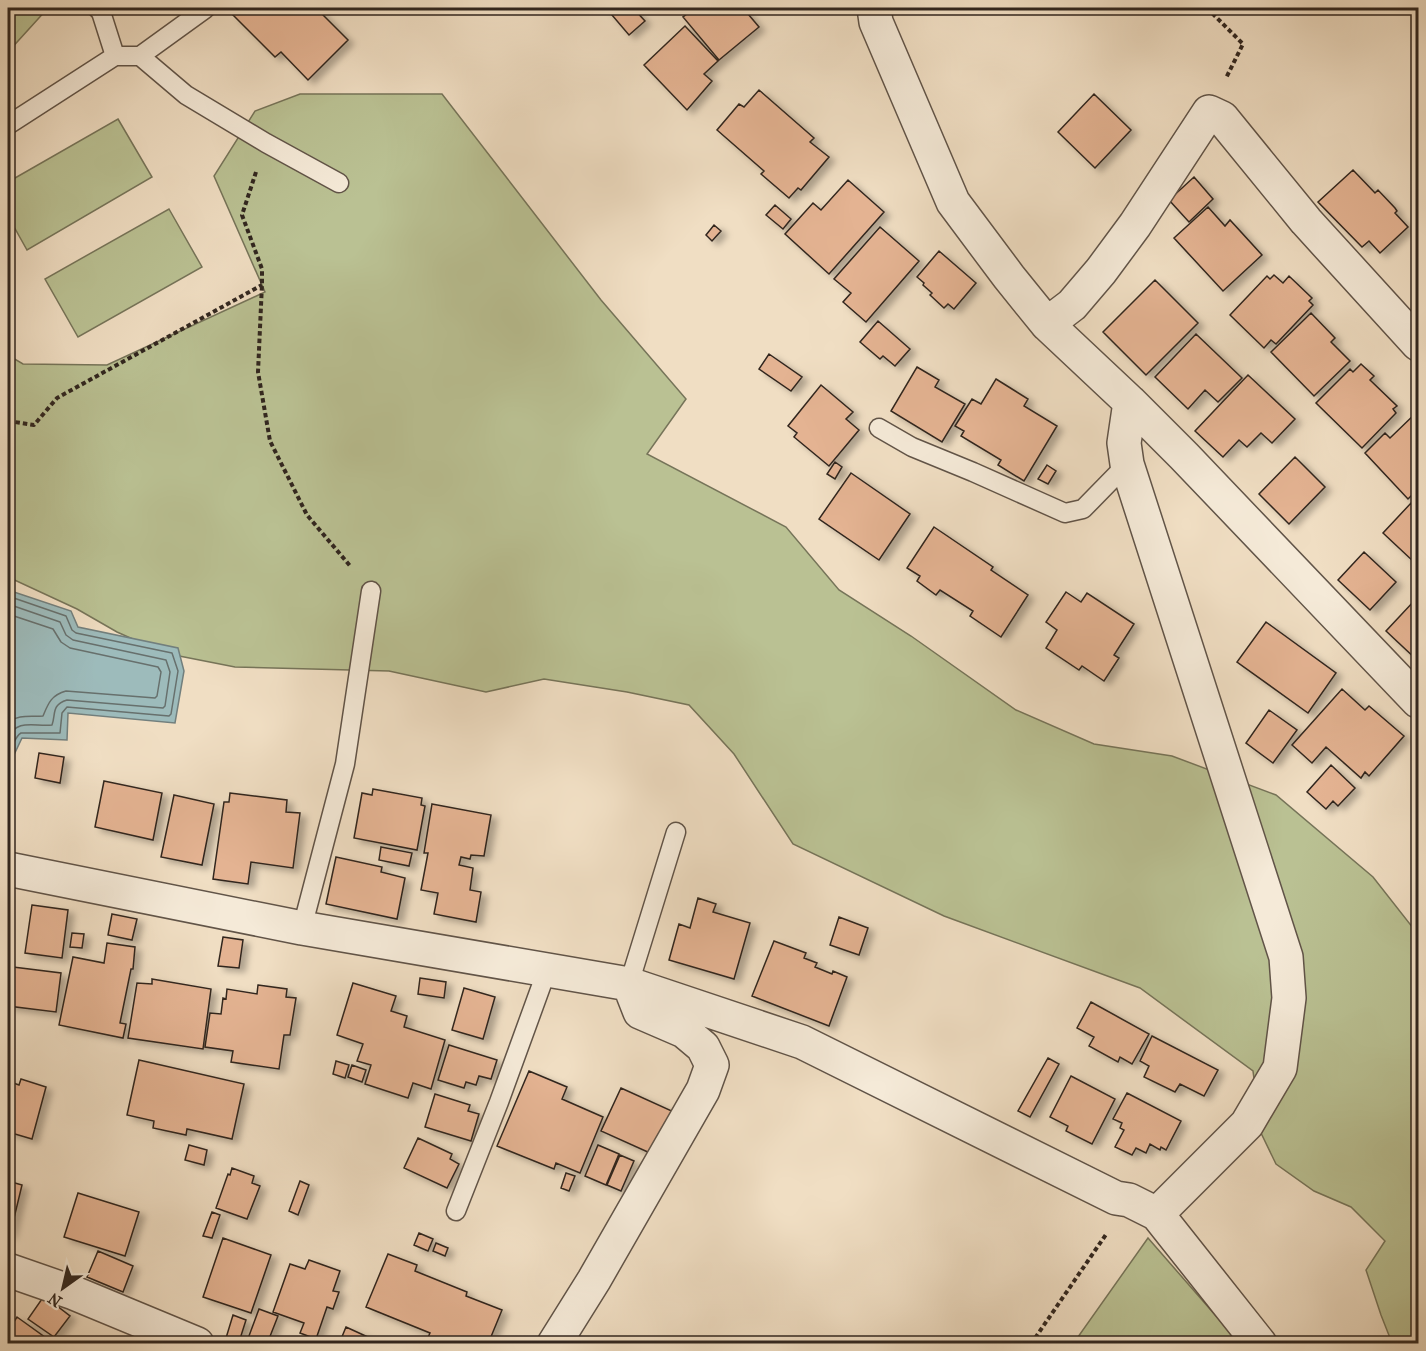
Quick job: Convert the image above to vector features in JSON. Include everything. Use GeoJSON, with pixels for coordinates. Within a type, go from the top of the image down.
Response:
{"type":"FeatureCollection","features":[{"type":"Feature","properties":{"kind":"street"},"geometry":{"type":"LineString","coordinates":[[874,8],[876,22],[953,202],[1009,277],[1047,324],[1130,402],[1414,688]]}},
{"type":"Feature","properties":{"kind":"street"},"geometry":{"type":"LineString","coordinates":[[1047,324],[1072,305],[1101,271],[1135,225],[1209,112],[1222,118],[1306,221],[1419,344]]}},
{"type":"Feature","properties":{"kind":"street"},"geometry":{"type":"LineString","coordinates":[[1130,402],[1124,443],[1127,464],[1286,957],[1289,998],[1280,1068],[1246,1124],[1143,1207]]}},
{"type":"Feature","properties":{"kind":"street"},"geometry":{"type":"LineString","coordinates":[[8,869],[302,928],[629,984],[801,1042],[1116,1198],[1143,1207],[1260,1344]]}},
{"type":"Feature","properties":{"kind":"street"},"geometry":{"type":"LineString","coordinates":[[554,1344],[594,1280],[703,1090],[712,1065],[703,1047],[684,1031],[640,1012],[629,984]]}},
{"type":"Feature","properties":{"kind":"street"},"geometry":{"type":"LineString","coordinates":[[8,1270],[74,1293],[197,1344]]}},
{"type":"Feature","properties":{"kind":"lane"},"geometry":{"type":"LineString","coordinates":[[97,8],[101,12],[115,56]]}},
{"type":"Feature","properties":{"kind":"lane"},"geometry":{"type":"LineString","coordinates":[[8,125],[115,56],[140,56],[205,9]]}},
{"type":"Feature","properties":{"kind":"lane"},"geometry":{"type":"LineString","coordinates":[[140,56],[186,95],[339,183]]}},
{"type":"Feature","properties":{"kind":"lane"},"geometry":{"type":"LineString","coordinates":[[879,428],[912,447],[1065,513],[1083,509],[1127,464]]}},
{"type":"Feature","properties":{"kind":"lane"},"geometry":{"type":"LineString","coordinates":[[302,928],[345,764],[371,591]]}},
{"type":"Feature","properties":{"kind":"lane"},"geometry":{"type":"LineString","coordinates":[[629,984],[676,832]]}},
{"type":"Feature","properties":{"kind":"lane"},"geometry":{"type":"LineString","coordinates":[[456,1211],[547,970]]}},
{"type":"Feature","properties":{"kind":"path"},"geometry":{"type":"LineString","coordinates":[[1207,8],[1243,44],[1209,112]]}},
{"type":"Feature","properties":{"kind":"path"},"geometry":{"type":"LineString","coordinates":[[266,143],[242,215],[262,269],[258,372],[270,441],[307,515],[371,591]]}},
{"type":"Feature","properties":{"kind":"path"},"geometry":{"type":"LineString","coordinates":[[8,421],[34,425],[57,398],[262,284]]}},
{"type":"Feature","properties":{"kind":"path"},"geometry":{"type":"LineString","coordinates":[[1031,1344],[1143,1207]]}},
{"type":"Feature","properties":{"kind":"green space"},"geometry":{"type":"Polygon","coordinates":[[[8,8],[48,8],[8,52],[8,8]]]}},
{"type":"Feature","properties":{"kind":"green space"},"geometry":{"type":"Polygon","coordinates":[[[300,94],[442,94],[601,300],[686,399],[647,454],[786,527],[839,590],[911,636],[1016,710],[1094,744],[1172,756],[1276,795],[1373,877],[1418,937],[1418,1343],[1392,1343],[1366,1270],[1385,1241],[1351,1207],[1314,1191],[1276,1164],[1261,1133],[1253,1071],[1140,988],[944,916],[793,844],[734,754],[689,705],[627,692],[544,679],[486,692],[389,671],[235,667],[164,653],[8,577],[8,355],[23,364],[107,365],[265,292],[214,176],[255,111],[300,94]]]}},
{"type":"Feature","properties":{"kind":"green space"},"geometry":{"type":"Polygon","coordinates":[[[118,119],[152,177],[27,250],[8,216],[8,182],[118,119]]]}},
{"type":"Feature","properties":{"kind":"green space"},"geometry":{"type":"Polygon","coordinates":[[[169,209],[202,267],[78,337],[45,279],[169,209]]]}},
{"type":"Feature","properties":{"kind":"green space"},"geometry":{"type":"Polygon","coordinates":[[[1148,1238],[1223,1324],[1238,1343],[1073,1344],[1148,1238]]]}},
{"type":"Feature","properties":{"kind":"water"},"geometry":{"type":"Polygon","coordinates":[[[8,590],[71,611],[78,627],[178,648],[184,671],[175,723],[68,713],[67,740],[22,738],[12,759],[8,757],[8,590]]]}},
{"type":"Feature","properties":{"kind":"building"},"geometry":{"type":"Polygon","coordinates":[[[240,8],[316,8],[348,40],[308,80],[281,52],[275,57],[233,15],[240,8]]]}},
{"type":"Feature","properties":{"kind":"building"},"geometry":{"type":"Polygon","coordinates":[[[606,8],[633,8],[645,21],[629,35],[606,8]]]}},
{"type":"Feature","properties":{"kind":"building"},"geometry":{"type":"Polygon","coordinates":[[[695,8],[743,8],[759,27],[719,60],[683,17],[695,8]]]}},
{"type":"Feature","properties":{"kind":"building"},"geometry":{"type":"Polygon","coordinates":[[[685,26],[718,61],[704,74],[712,81],[687,110],[644,65],[685,26]]]}},
{"type":"Feature","properties":{"kind":"building"},"geometry":{"type":"Polygon","coordinates":[[[759,90],[814,138],[810,142],[829,157],[801,190],[798,188],[789,198],[761,174],[764,171],[717,130],[739,104],[744,107],[759,90]]]}},
{"type":"Feature","properties":{"kind":"building"},"geometry":{"type":"Polygon","coordinates":[[[1094,94],[1131,130],[1095,168],[1058,132],[1094,94]]]}},
{"type":"Feature","properties":{"kind":"building"},"geometry":{"type":"Polygon","coordinates":[[[1353,170],[1375,193],[1378,190],[1395,208],[1397,211],[1395,213],[1408,227],[1380,253],[1369,241],[1362,247],[1318,202],[1353,170]]]}},
{"type":"Feature","properties":{"kind":"building"},"geometry":{"type":"Polygon","coordinates":[[[1194,177],[1213,199],[1189,222],[1169,200],[1194,177]]]}},
{"type":"Feature","properties":{"kind":"building"},"geometry":{"type":"Polygon","coordinates":[[[848,180],[884,212],[829,274],[785,234],[813,203],[821,210],[848,180]]]}},
{"type":"Feature","properties":{"kind":"building"},"geometry":{"type":"Polygon","coordinates":[[[775,205],[791,219],[783,229],[766,215],[775,205]]]}},
{"type":"Feature","properties":{"kind":"building"},"geometry":{"type":"Polygon","coordinates":[[[1208,207],[1225,226],[1230,220],[1262,255],[1223,291],[1174,238],[1208,207]]]}},
{"type":"Feature","properties":{"kind":"building"},"geometry":{"type":"Polygon","coordinates":[[[714,225],[721,231],[712,241],[706,235],[714,225]]]}},
{"type":"Feature","properties":{"kind":"building"},"geometry":{"type":"Polygon","coordinates":[[[880,227],[919,261],[866,322],[843,302],[851,293],[834,279],[880,227]]]}},
{"type":"Feature","properties":{"kind":"building"},"geometry":{"type":"Polygon","coordinates":[[[939,251],[976,283],[954,309],[948,304],[944,308],[930,295],[932,293],[917,277],[939,251]]]}},
{"type":"Feature","properties":{"kind":"building"},"geometry":{"type":"Polygon","coordinates":[[[1274,275],[1283,283],[1289,276],[1312,298],[1309,301],[1313,305],[1276,344],[1271,340],[1264,348],[1230,315],[1267,276],[1270,279],[1274,275]]]}},
{"type":"Feature","properties":{"kind":"building"},"geometry":{"type":"Polygon","coordinates":[[[1155,280],[1198,323],[1146,375],[1103,332],[1155,280]]]}},
{"type":"Feature","properties":{"kind":"building"},"geometry":{"type":"Polygon","coordinates":[[[1311,313],[1335,338],[1331,342],[1350,361],[1314,396],[1271,352],[1311,313]]]}},
{"type":"Feature","properties":{"kind":"building"},"geometry":{"type":"Polygon","coordinates":[[[878,321],[910,349],[895,366],[883,356],[880,359],[860,342],[878,321]]]}},
{"type":"Feature","properties":{"kind":"building"},"geometry":{"type":"Polygon","coordinates":[[[1196,334],[1242,378],[1218,402],[1205,390],[1188,409],[1155,377],[1196,334]]]}},
{"type":"Feature","properties":{"kind":"building"},"geometry":{"type":"Polygon","coordinates":[[[769,354],[802,377],[791,391],[759,369],[769,354]]]}},
{"type":"Feature","properties":{"kind":"building"},"geometry":{"type":"Polygon","coordinates":[[[1361,364],[1374,376],[1370,380],[1397,406],[1393,409],[1396,413],[1362,448],[1316,403],[1350,369],[1353,372],[1361,364]]]}},
{"type":"Feature","properties":{"kind":"building"},"geometry":{"type":"Polygon","coordinates":[[[917,367],[939,380],[935,387],[965,404],[942,442],[891,411],[917,367]]]}},
{"type":"Feature","properties":{"kind":"building"},"geometry":{"type":"Polygon","coordinates":[[[1248,375],[1295,419],[1272,443],[1261,433],[1247,447],[1239,440],[1223,457],[1195,431],[1248,375]]]}},
{"type":"Feature","properties":{"kind":"building"},"geometry":{"type":"Polygon","coordinates":[[[996,379],[1028,399],[1024,406],[1057,426],[1024,481],[998,465],[1001,460],[961,436],[964,431],[955,426],[972,399],[981,404],[996,379]]]}},
{"type":"Feature","properties":{"kind":"building"},"geometry":{"type":"Polygon","coordinates":[[[821,385],[853,412],[846,419],[859,430],[829,466],[794,437],[797,433],[788,426],[821,385]]]}},
{"type":"Feature","properties":{"kind":"building"},"geometry":{"type":"Polygon","coordinates":[[[1418,411],[1418,489],[1408,499],[1365,453],[1385,433],[1390,438],[1418,411]]]}},
{"type":"Feature","properties":{"kind":"building"},"geometry":{"type":"Polygon","coordinates":[[[1295,457],[1325,487],[1289,524],[1259,494],[1295,457]]]}},
{"type":"Feature","properties":{"kind":"building"},"geometry":{"type":"Polygon","coordinates":[[[835,462],[842,467],[835,479],[827,474],[835,462]]]}},
{"type":"Feature","properties":{"kind":"building"},"geometry":{"type":"Polygon","coordinates":[[[1047,465],[1056,471],[1048,484],[1038,479],[1047,465]]]}},
{"type":"Feature","properties":{"kind":"building"},"geometry":{"type":"Polygon","coordinates":[[[851,473],[910,514],[879,560],[819,519],[851,473]]]}},
{"type":"Feature","properties":{"kind":"building"},"geometry":{"type":"Polygon","coordinates":[[[1411,503],[1418,510],[1418,559],[1415,563],[1383,533],[1411,503]]]}},
{"type":"Feature","properties":{"kind":"building"},"geometry":{"type":"Polygon","coordinates":[[[934,527],[993,567],[991,570],[1028,595],[1001,637],[970,616],[973,611],[940,590],[936,595],[917,581],[920,576],[907,568],[934,527]]]}},
{"type":"Feature","properties":{"kind":"building"},"geometry":{"type":"Polygon","coordinates":[[[1364,552],[1396,582],[1370,610],[1338,580],[1364,552]]]}},
{"type":"Feature","properties":{"kind":"building"},"geometry":{"type":"Polygon","coordinates":[[[1066,592],[1081,602],[1087,593],[1134,624],[1114,655],[1119,658],[1104,681],[1082,666],[1079,670],[1046,648],[1057,630],[1046,622],[1066,592]]]}},
{"type":"Feature","properties":{"kind":"building"},"geometry":{"type":"Polygon","coordinates":[[[1414,601],[1418,605],[1418,661],[1386,631],[1414,601]]]}},
{"type":"Feature","properties":{"kind":"building"},"geometry":{"type":"Polygon","coordinates":[[[1266,622],[1336,673],[1308,713],[1237,662],[1266,622]]]}},
{"type":"Feature","properties":{"kind":"building"},"geometry":{"type":"Polygon","coordinates":[[[1342,689],[1365,710],[1369,706],[1404,736],[1369,776],[1365,772],[1361,778],[1326,747],[1312,763],[1292,745],[1342,689]]]}},
{"type":"Feature","properties":{"kind":"building"},"geometry":{"type":"Polygon","coordinates":[[[1269,710],[1297,730],[1273,763],[1246,743],[1269,710]]]}},
{"type":"Feature","properties":{"kind":"building"},"geometry":{"type":"Polygon","coordinates":[[[39,753],[64,757],[60,783],[35,778],[39,753]]]}},
{"type":"Feature","properties":{"kind":"building"},"geometry":{"type":"Polygon","coordinates":[[[1331,765],[1355,788],[1338,806],[1333,801],[1326,809],[1307,792],[1331,765]]]}},
{"type":"Feature","properties":{"kind":"building"},"geometry":{"type":"Polygon","coordinates":[[[104,781],[162,793],[153,840],[95,827],[104,781]]]}},
{"type":"Feature","properties":{"kind":"building"},"geometry":{"type":"Polygon","coordinates":[[[373,789],[422,798],[421,805],[425,806],[417,850],[354,838],[362,793],[372,795],[373,789]]]}},
{"type":"Feature","properties":{"kind":"building"},"geometry":{"type":"Polygon","coordinates":[[[230,793],[287,800],[286,812],[300,813],[293,868],[251,862],[248,884],[213,879],[224,802],[229,802],[230,793]]]}},
{"type":"Feature","properties":{"kind":"building"},"geometry":{"type":"Polygon","coordinates":[[[174,795],[214,804],[202,865],[161,857],[174,795]]]}},
{"type":"Feature","properties":{"kind":"building"},"geometry":{"type":"Polygon","coordinates":[[[432,804],[491,815],[484,856],[471,855],[470,859],[461,857],[459,865],[473,868],[470,890],[481,892],[476,922],[434,914],[438,893],[421,890],[428,853],[424,853],[432,804]]]}},
{"type":"Feature","properties":{"kind":"building"},"geometry":{"type":"Polygon","coordinates":[[[381,847],[412,853],[409,866],[379,860],[381,847]]]}},
{"type":"Feature","properties":{"kind":"building"},"geometry":{"type":"Polygon","coordinates":[[[336,857],[382,867],[381,872],[405,878],[397,919],[326,904],[336,857]]]}},
{"type":"Feature","properties":{"kind":"building"},"geometry":{"type":"Polygon","coordinates":[[[698,898],[716,904],[713,912],[750,923],[734,979],[669,960],[679,924],[690,928],[698,898]]]}},
{"type":"Feature","properties":{"kind":"building"},"geometry":{"type":"Polygon","coordinates":[[[32,905],[68,910],[62,958],[25,953],[32,905]]]}},
{"type":"Feature","properties":{"kind":"building"},"geometry":{"type":"Polygon","coordinates":[[[112,914],[137,919],[132,940],[108,935],[112,914]]]}},
{"type":"Feature","properties":{"kind":"building"},"geometry":{"type":"Polygon","coordinates":[[[839,917],[868,928],[859,955],[830,945],[839,917]]]}},
{"type":"Feature","properties":{"kind":"building"},"geometry":{"type":"Polygon","coordinates":[[[72,933],[84,934],[82,948],[70,947],[72,933]]]}},
{"type":"Feature","properties":{"kind":"building"},"geometry":{"type":"Polygon","coordinates":[[[223,937],[243,940],[239,968],[218,966],[223,937]]]}},
{"type":"Feature","properties":{"kind":"building"},"geometry":{"type":"Polygon","coordinates":[[[774,941],[806,953],[804,958],[817,963],[815,967],[847,977],[829,1026],[752,996],[774,941]]]}},
{"type":"Feature","properties":{"kind":"building"},"geometry":{"type":"Polygon","coordinates":[[[107,943],[135,947],[133,969],[131,969],[120,1023],[126,1024],[123,1038],[59,1025],[73,957],[104,963],[107,943]]]}},
{"type":"Feature","properties":{"kind":"building"},"geometry":{"type":"Polygon","coordinates":[[[13,967],[61,973],[56,1012],[8,1006],[13,967]]]}},
{"type":"Feature","properties":{"kind":"building"},"geometry":{"type":"Polygon","coordinates":[[[420,978],[446,982],[444,998],[418,994],[420,978]]]}},
{"type":"Feature","properties":{"kind":"building"},"geometry":{"type":"Polygon","coordinates":[[[152,979],[211,989],[203,1049],[128,1038],[137,983],[152,984],[152,979]]]}},
{"type":"Feature","properties":{"kind":"building"},"geometry":{"type":"Polygon","coordinates":[[[353,983],[396,996],[391,1011],[407,1016],[404,1027],[445,1040],[431,1089],[413,1083],[408,1098],[365,1084],[371,1065],[357,1061],[363,1044],[337,1035],[353,983]]]}},
{"type":"Feature","properties":{"kind":"building"},"geometry":{"type":"Polygon","coordinates":[[[258,985],[287,989],[286,997],[296,998],[290,1035],[284,1035],[279,1069],[231,1062],[233,1051],[205,1047],[210,1013],[221,1014],[227,989],[257,994],[258,985]]]}},
{"type":"Feature","properties":{"kind":"building"},"geometry":{"type":"Polygon","coordinates":[[[464,988],[495,997],[483,1039],[452,1030],[464,988]]]}},
{"type":"Feature","properties":{"kind":"building"},"geometry":{"type":"Polygon","coordinates":[[[1091,1002],[1149,1034],[1132,1064],[1120,1057],[1118,1062],[1089,1046],[1094,1037],[1077,1028],[1091,1002]]]}},
{"type":"Feature","properties":{"kind":"building"},"geometry":{"type":"Polygon","coordinates":[[[1152,1036],[1218,1070],[1204,1096],[1180,1084],[1175,1092],[1144,1077],[1149,1066],[1140,1061],[1152,1036]]]}},
{"type":"Feature","properties":{"kind":"building"},"geometry":{"type":"Polygon","coordinates":[[[449,1045],[497,1060],[491,1079],[479,1076],[476,1085],[466,1082],[464,1088],[438,1080],[449,1045]]]}},
{"type":"Feature","properties":{"kind":"building"},"geometry":{"type":"Polygon","coordinates":[[[1048,1058],[1059,1064],[1030,1117],[1018,1111],[1048,1058]]]}},
{"type":"Feature","properties":{"kind":"building"},"geometry":{"type":"Polygon","coordinates":[[[139,1060],[244,1084],[232,1139],[187,1129],[186,1135],[153,1128],[154,1121],[127,1115],[139,1060]]]}},
{"type":"Feature","properties":{"kind":"building"},"geometry":{"type":"Polygon","coordinates":[[[336,1061],[349,1065],[345,1078],[333,1074],[336,1061]]]}},
{"type":"Feature","properties":{"kind":"building"},"geometry":{"type":"Polygon","coordinates":[[[352,1065],[366,1070],[362,1082],[348,1077],[352,1065]]]}},
{"type":"Feature","properties":{"kind":"building"},"geometry":{"type":"Polygon","coordinates":[[[529,1071],[567,1087],[562,1099],[603,1117],[580,1173],[556,1163],[554,1169],[497,1146],[529,1071]]]}},
{"type":"Feature","properties":{"kind":"building"},"geometry":{"type":"Polygon","coordinates":[[[1071,1076],[1115,1099],[1092,1144],[1066,1131],[1068,1126],[1050,1117],[1071,1076]]]}},
{"type":"Feature","properties":{"kind":"building"},"geometry":{"type":"Polygon","coordinates":[[[21,1079],[46,1087],[32,1139],[8,1132],[8,1081],[19,1085],[21,1079]]]}},
{"type":"Feature","properties":{"kind":"building"},"geometry":{"type":"Polygon","coordinates":[[[621,1088],[674,1112],[650,1153],[601,1131],[621,1088]]]}},
{"type":"Feature","properties":{"kind":"building"},"geometry":{"type":"Polygon","coordinates":[[[1127,1093],[1181,1121],[1166,1150],[1161,1147],[1160,1150],[1150,1144],[1146,1153],[1136,1148],[1132,1155],[1115,1147],[1124,1130],[1120,1128],[1122,1123],[1113,1119],[1127,1093]]]}},
{"type":"Feature","properties":{"kind":"building"},"geometry":{"type":"Polygon","coordinates":[[[435,1094],[470,1105],[468,1111],[479,1114],[471,1141],[425,1127],[435,1094]]]}},
{"type":"Feature","properties":{"kind":"building"},"geometry":{"type":"Polygon","coordinates":[[[418,1138],[452,1154],[450,1159],[459,1164],[447,1188],[404,1168],[418,1138]]]}},
{"type":"Feature","properties":{"kind":"building"},"geometry":{"type":"Polygon","coordinates":[[[189,1145],[207,1150],[204,1165],[185,1160],[189,1145]]]}},
{"type":"Feature","properties":{"kind":"building"},"geometry":{"type":"Polygon","coordinates":[[[598,1145],[619,1154],[606,1185],[585,1176],[598,1145]]]}},
{"type":"Feature","properties":{"kind":"building"},"geometry":{"type":"Polygon","coordinates":[[[620,1155],[634,1161],[621,1191],[607,1185],[620,1155]]]}},
{"type":"Feature","properties":{"kind":"building"},"geometry":{"type":"Polygon","coordinates":[[[232,1168],[254,1176],[252,1183],[260,1186],[247,1219],[216,1208],[232,1168]]]}},
{"type":"Feature","properties":{"kind":"building"},"geometry":{"type":"Polygon","coordinates":[[[566,1173],[575,1176],[569,1191],[561,1188],[566,1173]]]}},
{"type":"Feature","properties":{"kind":"building"},"geometry":{"type":"Polygon","coordinates":[[[8,1181],[22,1185],[10,1235],[8,1234],[8,1181]]]}},
{"type":"Feature","properties":{"kind":"building"},"geometry":{"type":"Polygon","coordinates":[[[300,1181],[309,1185],[298,1215],[289,1211],[300,1181]]]}},
{"type":"Feature","properties":{"kind":"building"},"geometry":{"type":"Polygon","coordinates":[[[78,1193],[139,1212],[125,1256],[64,1237],[78,1193]]]}},
{"type":"Feature","properties":{"kind":"building"},"geometry":{"type":"Polygon","coordinates":[[[212,1212],[220,1215],[212,1238],[203,1236],[212,1212]]]}},
{"type":"Feature","properties":{"kind":"building"},"geometry":{"type":"Polygon","coordinates":[[[419,1233],[433,1239],[428,1251],[414,1245],[419,1233]]]}},
{"type":"Feature","properties":{"kind":"building"},"geometry":{"type":"Polygon","coordinates":[[[223,1238],[271,1255],[251,1313],[203,1297],[223,1238]]]}},
{"type":"Feature","properties":{"kind":"building"},"geometry":{"type":"Polygon","coordinates":[[[436,1243],[448,1248],[445,1256],[433,1251],[436,1243]]]}},
{"type":"Feature","properties":{"kind":"building"},"geometry":{"type":"Polygon","coordinates":[[[98,1251],[133,1266],[123,1292],[87,1277],[98,1251]]]}},
{"type":"Feature","properties":{"kind":"building"},"geometry":{"type":"Polygon","coordinates":[[[388,1254],[417,1265],[415,1271],[467,1292],[466,1296],[502,1310],[488,1344],[425,1344],[430,1333],[366,1307],[388,1254]]]}},
{"type":"Feature","properties":{"kind":"building"},"geometry":{"type":"Polygon","coordinates":[[[309,1260],[340,1271],[333,1291],[339,1292],[333,1309],[327,1307],[316,1339],[300,1333],[304,1323],[273,1312],[290,1264],[305,1269],[309,1260]]]}},
{"type":"Feature","properties":{"kind":"building"},"geometry":{"type":"Polygon","coordinates":[[[44,1296],[70,1316],[54,1337],[28,1319],[44,1296]]]}},
{"type":"Feature","properties":{"kind":"building"},"geometry":{"type":"Polygon","coordinates":[[[259,1309],[278,1316],[267,1344],[246,1344],[259,1309]]]}},
{"type":"Feature","properties":{"kind":"building"},"geometry":{"type":"Polygon","coordinates":[[[233,1315],[246,1320],[239,1342],[226,1338],[233,1315]]]}},
{"type":"Feature","properties":{"kind":"building"},"geometry":{"type":"Polygon","coordinates":[[[17,1317],[53,1344],[8,1344],[8,1331],[17,1317]]]}},
{"type":"Feature","properties":{"kind":"building"},"geometry":{"type":"Polygon","coordinates":[[[346,1327],[383,1344],[339,1344],[346,1327]]]}}]}
